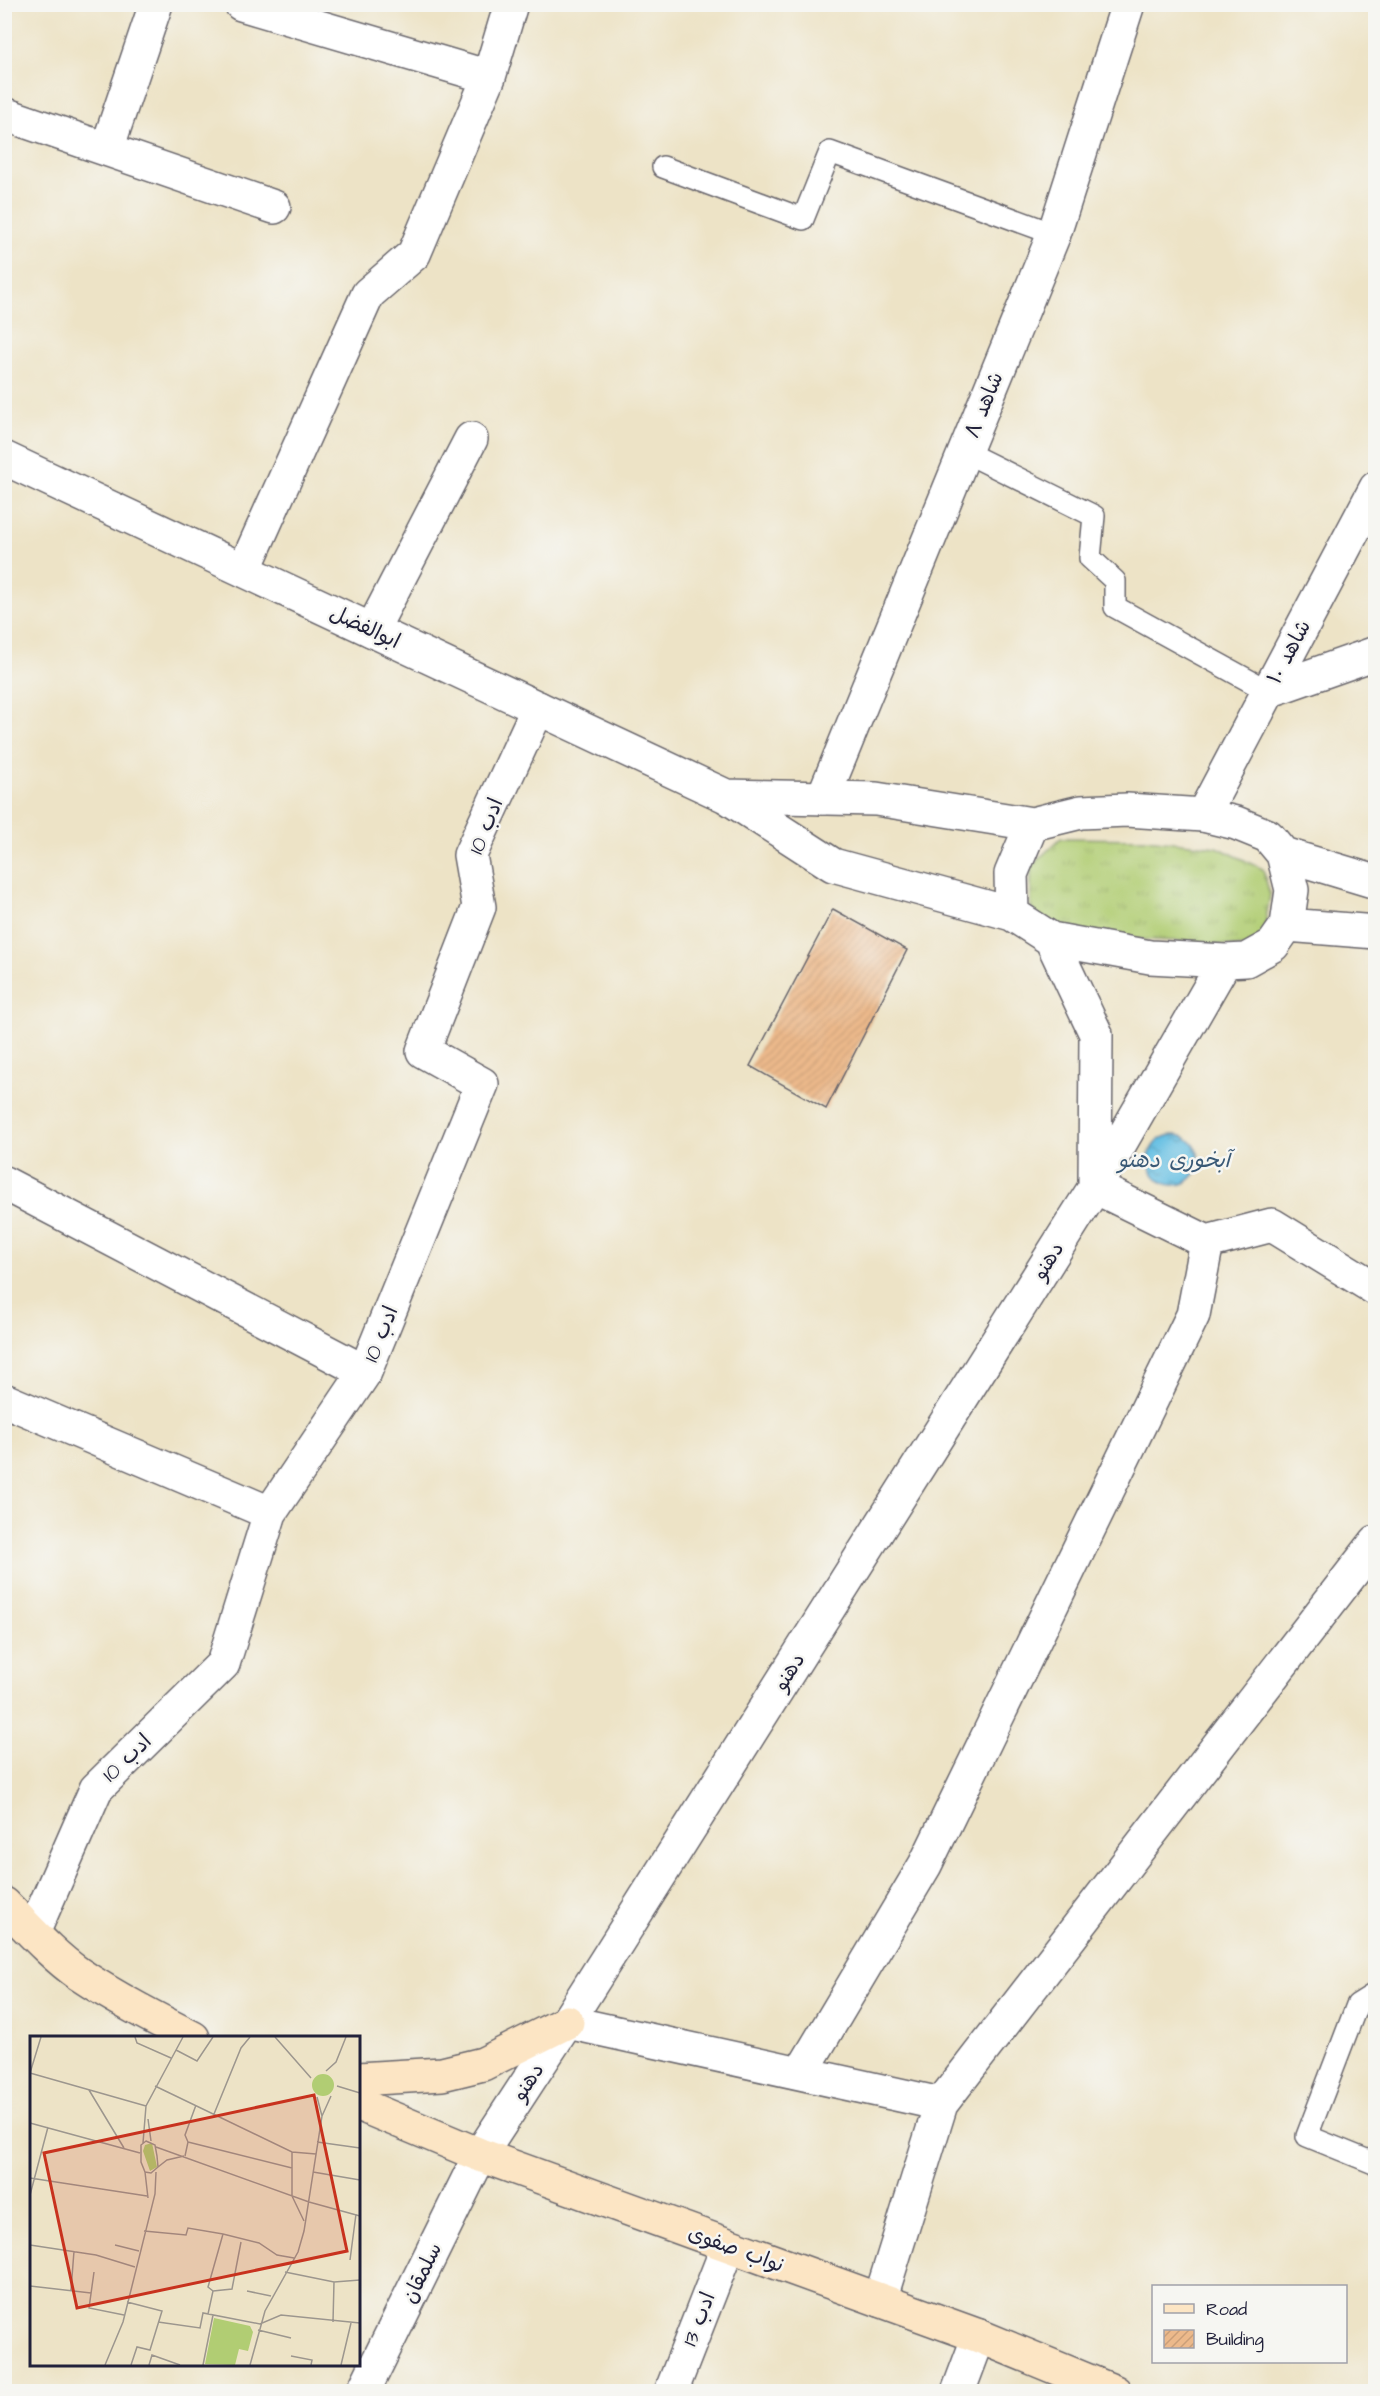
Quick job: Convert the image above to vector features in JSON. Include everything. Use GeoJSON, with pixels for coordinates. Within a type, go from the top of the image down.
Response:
{"type":"FeatureCollection","features":[{"type":"Feature","properties":{"kind":"main road"},"geometry":{"type":"LineString","coordinates":[[4,1904],[77,1972],[136,2009],[191,2036]]}},
{"type":"Feature","properties":{"kind":"main road"},"geometry":{"type":"LineString","coordinates":[[360,2079],[442,2074],[483,2064],[567,2022]]}},
{"type":"Feature","properties":{"kind":"main road","name":"نواب صفوی"},"geometry":{"type":"LineString","coordinates":[[360,2105],[480,2155],[979,2336],[1115,2391]]}},
{"type":"Feature","properties":{"kind":"street"},"geometry":{"type":"LineString","coordinates":[[107,149],[156,4]]}},
{"type":"Feature","properties":{"kind":"street"},"geometry":{"type":"LineString","coordinates":[[241,4],[489,77]]}},
{"type":"Feature","properties":{"kind":"street"},"geometry":{"type":"LineString","coordinates":[[244,570],[368,294],[414,254],[489,77],[511,4]]}},
{"type":"Feature","properties":{"kind":"street","name":"شاهد ۸"},"geometry":{"type":"LineString","coordinates":[[823,798],[1054,234],[1128,4]]}},
{"type":"Feature","properties":{"kind":"street"},"geometry":{"type":"LineString","coordinates":[[4,114],[274,207]]}},
{"type":"Feature","properties":{"kind":"street"},"geometry":{"type":"LineString","coordinates":[[372,630],[471,439]]}},
{"type":"Feature","properties":{"kind":"street","name":"ابوالفضل"},"geometry":{"type":"LineString","coordinates":[[4,458],[726,796],[833,865],[1012,914],[1051,939]]}},
{"type":"Feature","properties":{"kind":"street","name":"شاهد ۱۰"},"geometry":{"type":"LineString","coordinates":[[1203,815],[1376,488]]}},
{"type":"Feature","properties":{"kind":"street"},"geometry":{"type":"LineString","coordinates":[[1268,691],[1376,653]]}},
{"type":"Feature","properties":{"kind":"street","name":"ادب 10"},"geometry":{"type":"LineString","coordinates":[[33,1933],[96,1789],[223,1664],[270,1513],[365,1372],[482,1084],[423,1051],[479,907],[470,855],[538,708]]}},
{"type":"Feature","properties":{"kind":"street"},"geometry":{"type":"LineString","coordinates":[[726,796],[876,799],[1032,824],[1081,812],[1127,810],[1203,815],[1236,823],[1268,836],[1283,854],[1292,890],[1287,925],[1273,945],[1246,960],[1150,957],[1051,939]]}},
{"type":"Feature","properties":{"kind":"street"},"geometry":{"type":"LineString","coordinates":[[1012,914],[1011,874],[1032,824]]}},
{"type":"Feature","properties":{"kind":"street"},"geometry":{"type":"LineString","coordinates":[[1283,854],[1376,882]]}},
{"type":"Feature","properties":{"kind":"street"},"geometry":{"type":"LineString","coordinates":[[1287,925],[1376,932]]}},
{"type":"Feature","properties":{"kind":"street"},"geometry":{"type":"LineString","coordinates":[[1051,939],[1096,1035],[1095,1187],[1207,1242],[1272,1225],[1376,1289]]}},
{"type":"Feature","properties":{"kind":"street","name":"دهنو"},"geometry":{"type":"LineString","coordinates":[[480,2155],[567,2022],[1095,1187],[1225,961]]}},
{"type":"Feature","properties":{"kind":"street"},"geometry":{"type":"LineString","coordinates":[[4,1183],[365,1372]]}},
{"type":"Feature","properties":{"kind":"street"},"geometry":{"type":"LineString","coordinates":[[801,2073],[925,1865],[1193,1315],[1207,1242]]}},
{"type":"Feature","properties":{"kind":"street"},"geometry":{"type":"LineString","coordinates":[[4,1400],[270,1513]]}},
{"type":"Feature","properties":{"kind":"street"},"geometry":{"type":"LineString","coordinates":[[880,2300],[941,2104],[1376,1542]]}},
{"type":"Feature","properties":{"kind":"street"},"geometry":{"type":"LineString","coordinates":[[567,2022],[941,2104]]}},
{"type":"Feature","properties":{"kind":"street","name":"سلمقان"},"geometry":{"type":"LineString","coordinates":[[363,2391],[480,2155]]}},
{"type":"Feature","properties":{"kind":"street","name":"ادب 13"},"geometry":{"type":"LineString","coordinates":[[671,2391],[728,2246]]}},
{"type":"Feature","properties":{"kind":"street"},"geometry":{"type":"LineString","coordinates":[[958,2391],[979,2336]]}},
{"type":"Feature","properties":{"kind":"lane"},"geometry":{"type":"LineString","coordinates":[[663,167],[803,219],[830,152],[1054,234]]}},
{"type":"Feature","properties":{"kind":"lane"},"geometry":{"type":"LineString","coordinates":[[965,452],[1094,516],[1090,558],[1115,581],[1115,607],[1268,691]]}},
{"type":"Feature","properties":{"kind":"lane"},"geometry":{"type":"LineString","coordinates":[[1376,1993],[1357,2006],[1307,2136],[1376,2164]]}},
{"type":"Feature","properties":{"kind":"green space"},"geometry":{"type":"Polygon","coordinates":[[[1061,838],[1146,839],[1217,847],[1263,869],[1270,895],[1263,937],[1244,947],[1179,941],[1101,938],[1053,931],[1031,908],[1031,866],[1061,838]]]}},
{"type":"Feature","properties":{"kind":"water","name":"آبخوری دهنو"},"geometry":{"type":"Polygon","coordinates":[[[1169,1135],[1179,1135],[1192,1142],[1199,1155],[1199,1165],[1192,1178],[1179,1185],[1169,1185],[1160,1181],[1153,1174],[1149,1165],[1149,1155],[1153,1146],[1160,1139],[1169,1135]]]}},
{"type":"Feature","properties":{"kind":"building"},"geometry":{"type":"Polygon","coordinates":[[[833,909],[907,950],[826,1109],[750,1066],[833,909]]]}}]}
